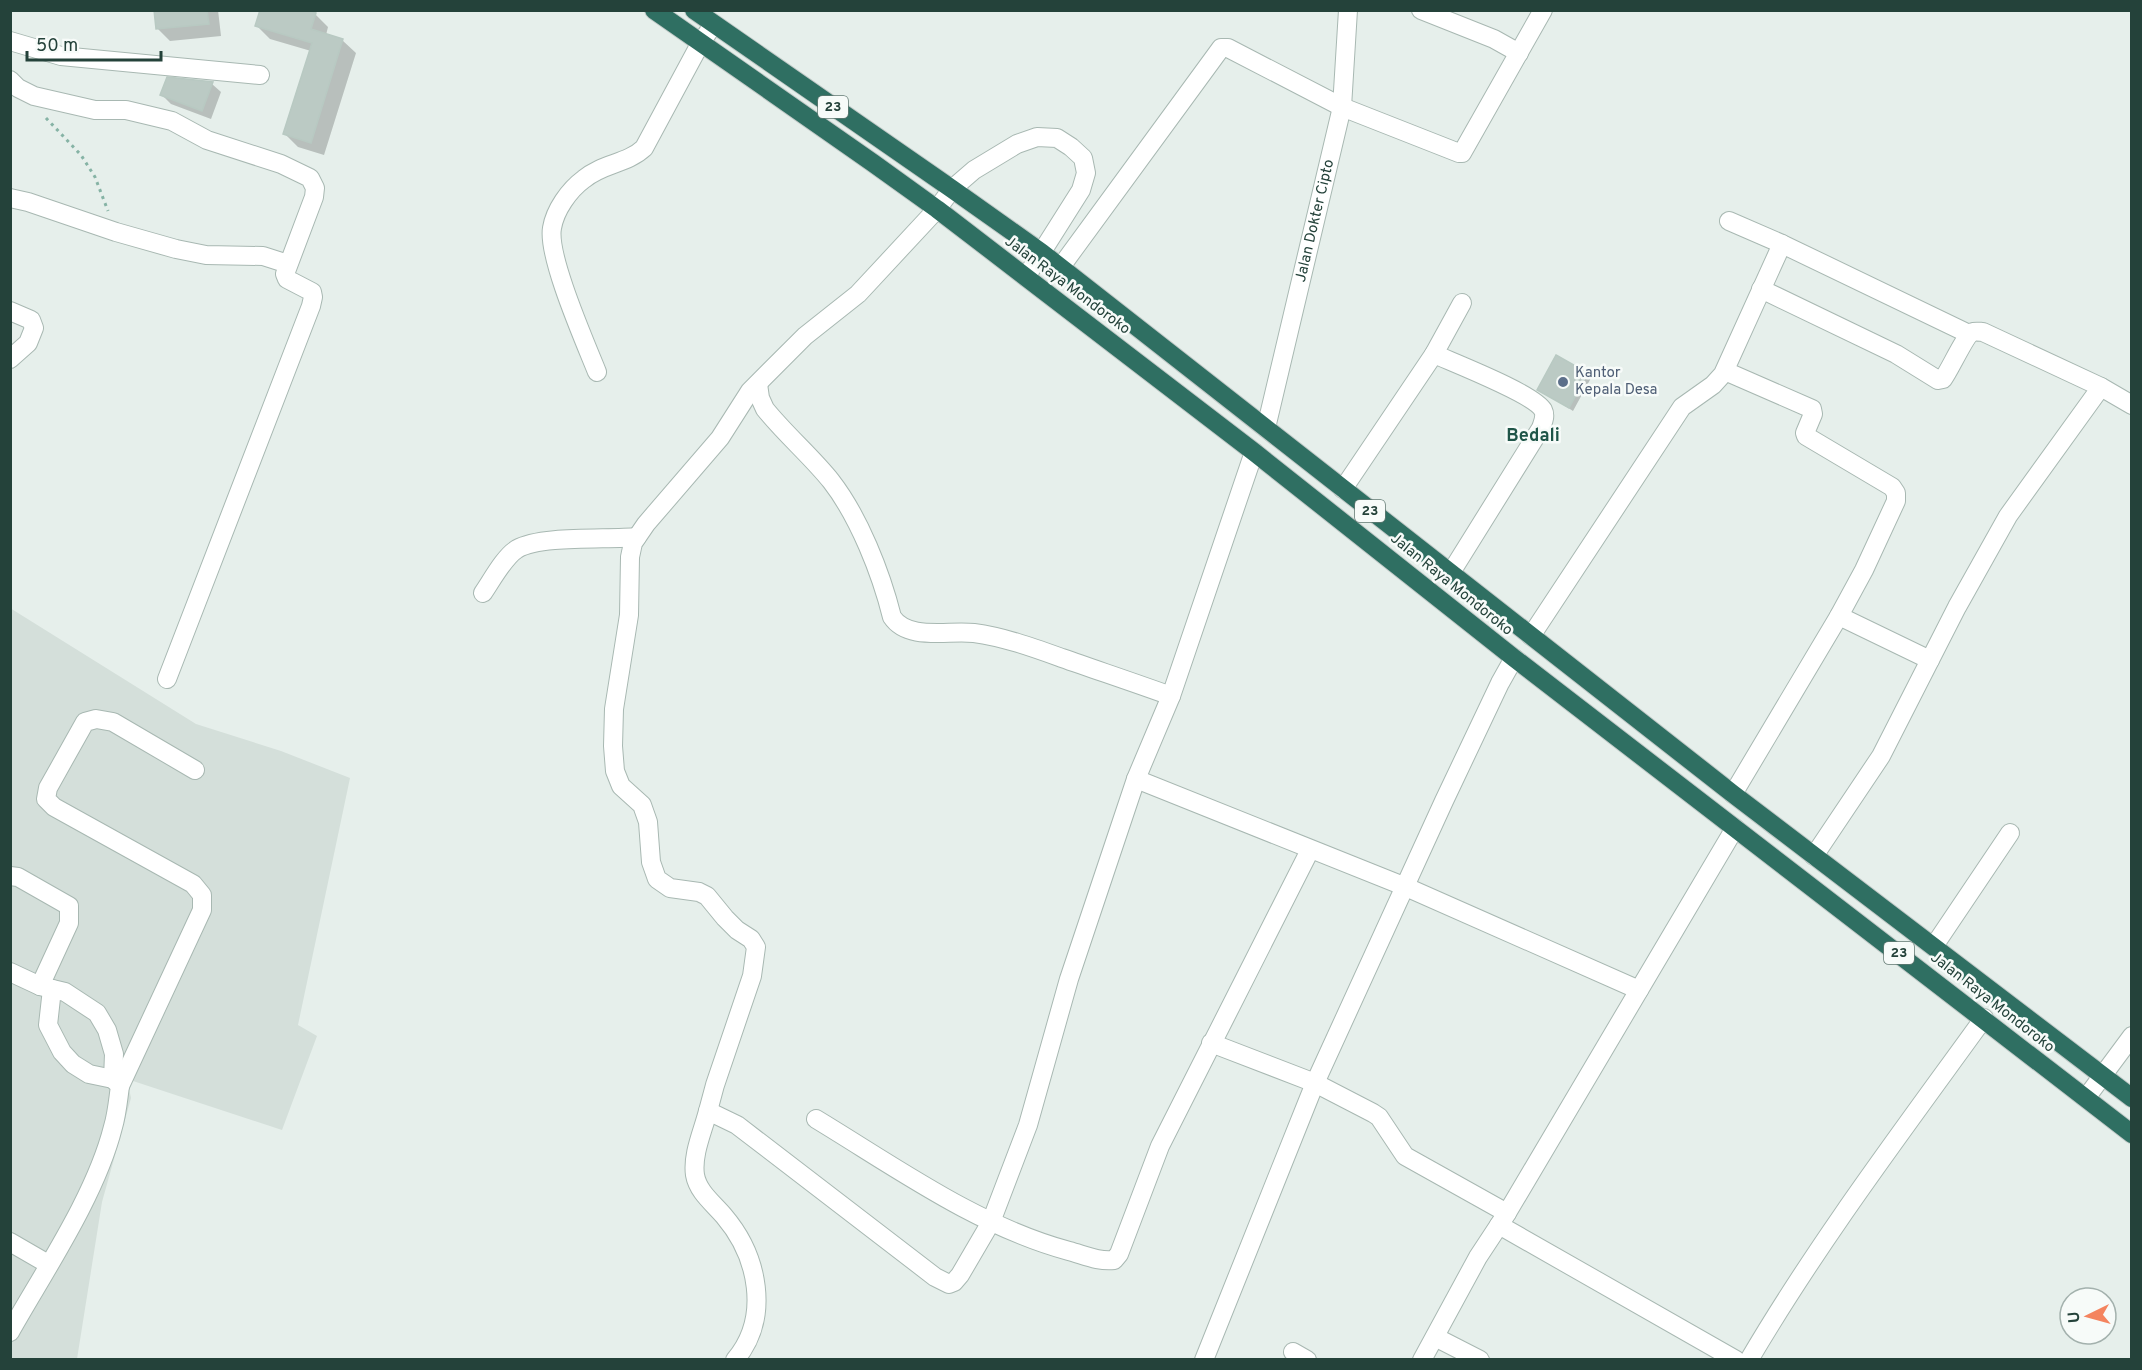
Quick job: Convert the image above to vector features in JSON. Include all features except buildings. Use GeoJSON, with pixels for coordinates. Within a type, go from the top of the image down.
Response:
{"type":"FeatureCollection","features":[{"type":"Feature","properties":{"kind":"highway","name":"Jalan Raya Mondoroko"},"geometry":{"type":"LineString","coordinates":[[654,10],[937,209],[1254,452],[1514,658],[2132,1134]]}},
{"type":"Feature","properties":{"kind":"highway","name":"Jalan Raya Mondoroko"},"geometry":{"type":"LineString","coordinates":[[694,10],[1041,252],[1733,794],[2132,1098]]}},
{"type":"Feature","properties":{"kind":"highway"},"geometry":{"type":"LineString","coordinates":[[1665,774],[1681,752]]}},
{"type":"Feature","properties":{"kind":"street","name":"Jalan Dokter Cipto"},"geometry":{"type":"LineString","coordinates":[[1266,428],[1342,107],[1348,10]]}},
{"type":"Feature","properties":{"kind":"street"},"geometry":{"type":"LineString","coordinates":[[1420,10],[1494,39],[1519,53]]}},
{"type":"Feature","properties":{"kind":"street"},"geometry":{"type":"LineString","coordinates":[[1060,268],[1221,48],[1228,48],[1342,107],[1462,153],[1543,10]]}},
{"type":"Feature","properties":{"kind":"street"},"geometry":{"type":"LineString","coordinates":[[597,372],[555,260],[552,228],[570,191],[583,179],[598,168],[638,154],[644,148],[713,24]]}},
{"type":"Feature","properties":{"kind":"street"},"geometry":{"type":"LineString","coordinates":[[19,44],[61,56],[260,75]]}},
{"type":"Feature","properties":{"kind":"street"},"geometry":{"type":"LineString","coordinates":[[10,80],[18,88],[34,96],[95,110],[126,110],[172,121],[207,140],[281,164],[310,178],[315,188],[314,197],[285,274],[286,279],[312,292],[311,306],[167,679]]}},
{"type":"Feature","properties":{"kind":"street"},"geometry":{"type":"LineString","coordinates":[[735,1359],[744,1348],[755,1323],[757,1299],[754,1274],[746,1251],[735,1231],[700,1189],[695,1176],[694,1164],[708,1111],[752,976],[756,947],[751,939],[725,918],[707,896],[699,892],[670,888],[657,879],[651,862],[648,822],[642,806],[621,786],[615,771],[614,709],[629,615],[630,557],[633,543],[720,438],[746,397],[805,336],[858,294],[937,209],[952,189],[974,170],[1017,144],[1037,137],[1057,138],[1083,158],[1086,173],[1081,190],[1026,277]]}},
{"type":"Feature","properties":{"kind":"street"},"geometry":{"type":"LineString","coordinates":[[10,198],[116,232],[206,255],[263,256],[288,264]]}},
{"type":"Feature","properties":{"kind":"street"},"geometry":{"type":"LineString","coordinates":[[1729,221],[1969,334]]}},
{"type":"Feature","properties":{"kind":"street"},"geometry":{"type":"LineString","coordinates":[[1531,636],[1682,407],[1713,385],[1725,371],[1782,244]]}},
{"type":"Feature","properties":{"kind":"street"},"geometry":{"type":"LineString","coordinates":[[1761,289],[1896,354],[1938,380],[1943,379],[1969,334],[1976,331],[1983,332],[2101,387],[2132,405]]}},
{"type":"Feature","properties":{"kind":"street"},"geometry":{"type":"LineString","coordinates":[[1343,489],[1434,354],[1462,303]]}},
{"type":"Feature","properties":{"kind":"street"},"geometry":{"type":"LineString","coordinates":[[10,311],[31,320],[34,328],[28,343],[10,359]]}},
{"type":"Feature","properties":{"kind":"street"},"geometry":{"type":"LineString","coordinates":[[1434,354],[1499,382],[1534,402],[1542,408],[1545,414],[1541,428],[1450,574]]}},
{"type":"Feature","properties":{"kind":"street"},"geometry":{"type":"LineString","coordinates":[[1725,371],[1812,409],[1813,414],[1805,433],[1806,436],[1892,488],[1896,493],[1896,501],[1864,570],[1733,794]]}},
{"type":"Feature","properties":{"kind":"street"},"geometry":{"type":"LineString","coordinates":[[758,384],[765,410],[831,481],[849,509],[871,555],[892,616],[898,625],[904,629],[918,631],[974,633],[1022,644],[1171,696]]}},
{"type":"Feature","properties":{"kind":"street"},"geometry":{"type":"LineString","coordinates":[[1814,856],[1881,756],[1957,607],[2008,516],[2101,387]]}},
{"type":"Feature","properties":{"kind":"street"},"geometry":{"type":"LineString","coordinates":[[708,1111],[737,1125],[926,1272],[949,1284],[960,1275],[988,1221],[1029,1125],[1069,980],[1136,779],[1171,696],[1254,452]]}},
{"type":"Feature","properties":{"kind":"street"},"geometry":{"type":"LineString","coordinates":[[483,593],[501,566],[518,548],[562,540],[642,531]]}},
{"type":"Feature","properties":{"kind":"street"},"geometry":{"type":"LineString","coordinates":[[1839,616],[1930,660]]}},
{"type":"Feature","properties":{"kind":"street"},"geometry":{"type":"LineString","coordinates":[[1204,1359],[1315,1083],[1444,801],[1514,658]]}},
{"type":"Feature","properties":{"kind":"street"},"geometry":{"type":"LineString","coordinates":[[117,1082],[202,910],[202,895],[193,884],[54,807],[46,799],[48,788],[84,722],[96,719],[113,722],[195,770]]}},
{"type":"Feature","properties":{"kind":"street"},"geometry":{"type":"LineString","coordinates":[[1136,779],[1406,887],[1639,990]]}},
{"type":"Feature","properties":{"kind":"street"},"geometry":{"type":"LineString","coordinates":[[1422,1359],[1478,1257],[1503,1219],[1735,828]]}},
{"type":"Feature","properties":{"kind":"street"},"geometry":{"type":"LineString","coordinates":[[1934,946],[2010,833]]}},
{"type":"Feature","properties":{"kind":"street"},"geometry":{"type":"LineString","coordinates":[[816,1119],[963,1209],[988,1221],[1043,1244],[1099,1259],[1114,1260],[1119,1254],[1160,1146],[1310,850]]}},
{"type":"Feature","properties":{"kind":"street"},"geometry":{"type":"LineString","coordinates":[[10,876],[18,877],[69,906],[69,923],[46,988],[48,1025],[62,1052],[73,1064],[89,1074],[117,1082]]}},
{"type":"Feature","properties":{"kind":"street"},"geometry":{"type":"LineString","coordinates":[[10,972],[46,988],[65,992],[97,1012],[107,1029],[114,1054],[117,1082],[114,1126],[105,1153],[80,1207],[10,1332]]}},
{"type":"Feature","properties":{"kind":"street"},"geometry":{"type":"LineString","coordinates":[[1749,1359],[1865,1182],[1984,1018]]}},
{"type":"Feature","properties":{"kind":"street"},"geometry":{"type":"LineString","coordinates":[[2086,1098],[2132,1036]]}},
{"type":"Feature","properties":{"kind":"street"},"geometry":{"type":"LineString","coordinates":[[1211,1043],[1315,1083],[1379,1117],[1405,1156],[1503,1219],[1736,1359]]}},
{"type":"Feature","properties":{"kind":"street"},"geometry":{"type":"LineString","coordinates":[[10,1242],[48,1264]]}},
{"type":"Feature","properties":{"kind":"street"},"geometry":{"type":"LineString","coordinates":[[1435,1337],[1480,1359]]}},
{"type":"Feature","properties":{"kind":"path"},"geometry":{"type":"LineString","coordinates":[[45,116],[81,155],[95,177],[116,232]]}},
{"type":"Feature","properties":{"kind":"shaded area"},"geometry":{"type":"Polygon","coordinates":[[[10,608],[196,724],[281,751],[350,778],[298,1025],[317,1036],[282,1130],[127,1079],[131,1098],[102,1202],[77,1359],[11,1359],[10,608]]]}},
{"type":"Feature","properties":{"kind":"place","name":"Kantor Kepala Desa"},"geometry":{"type":"Point","coordinates":[1563,382]}},
{"type":"Feature","properties":{"kind":"district","name":"Bedali"},"geometry":{"type":"Point","coordinates":[1533,436]}}]}
